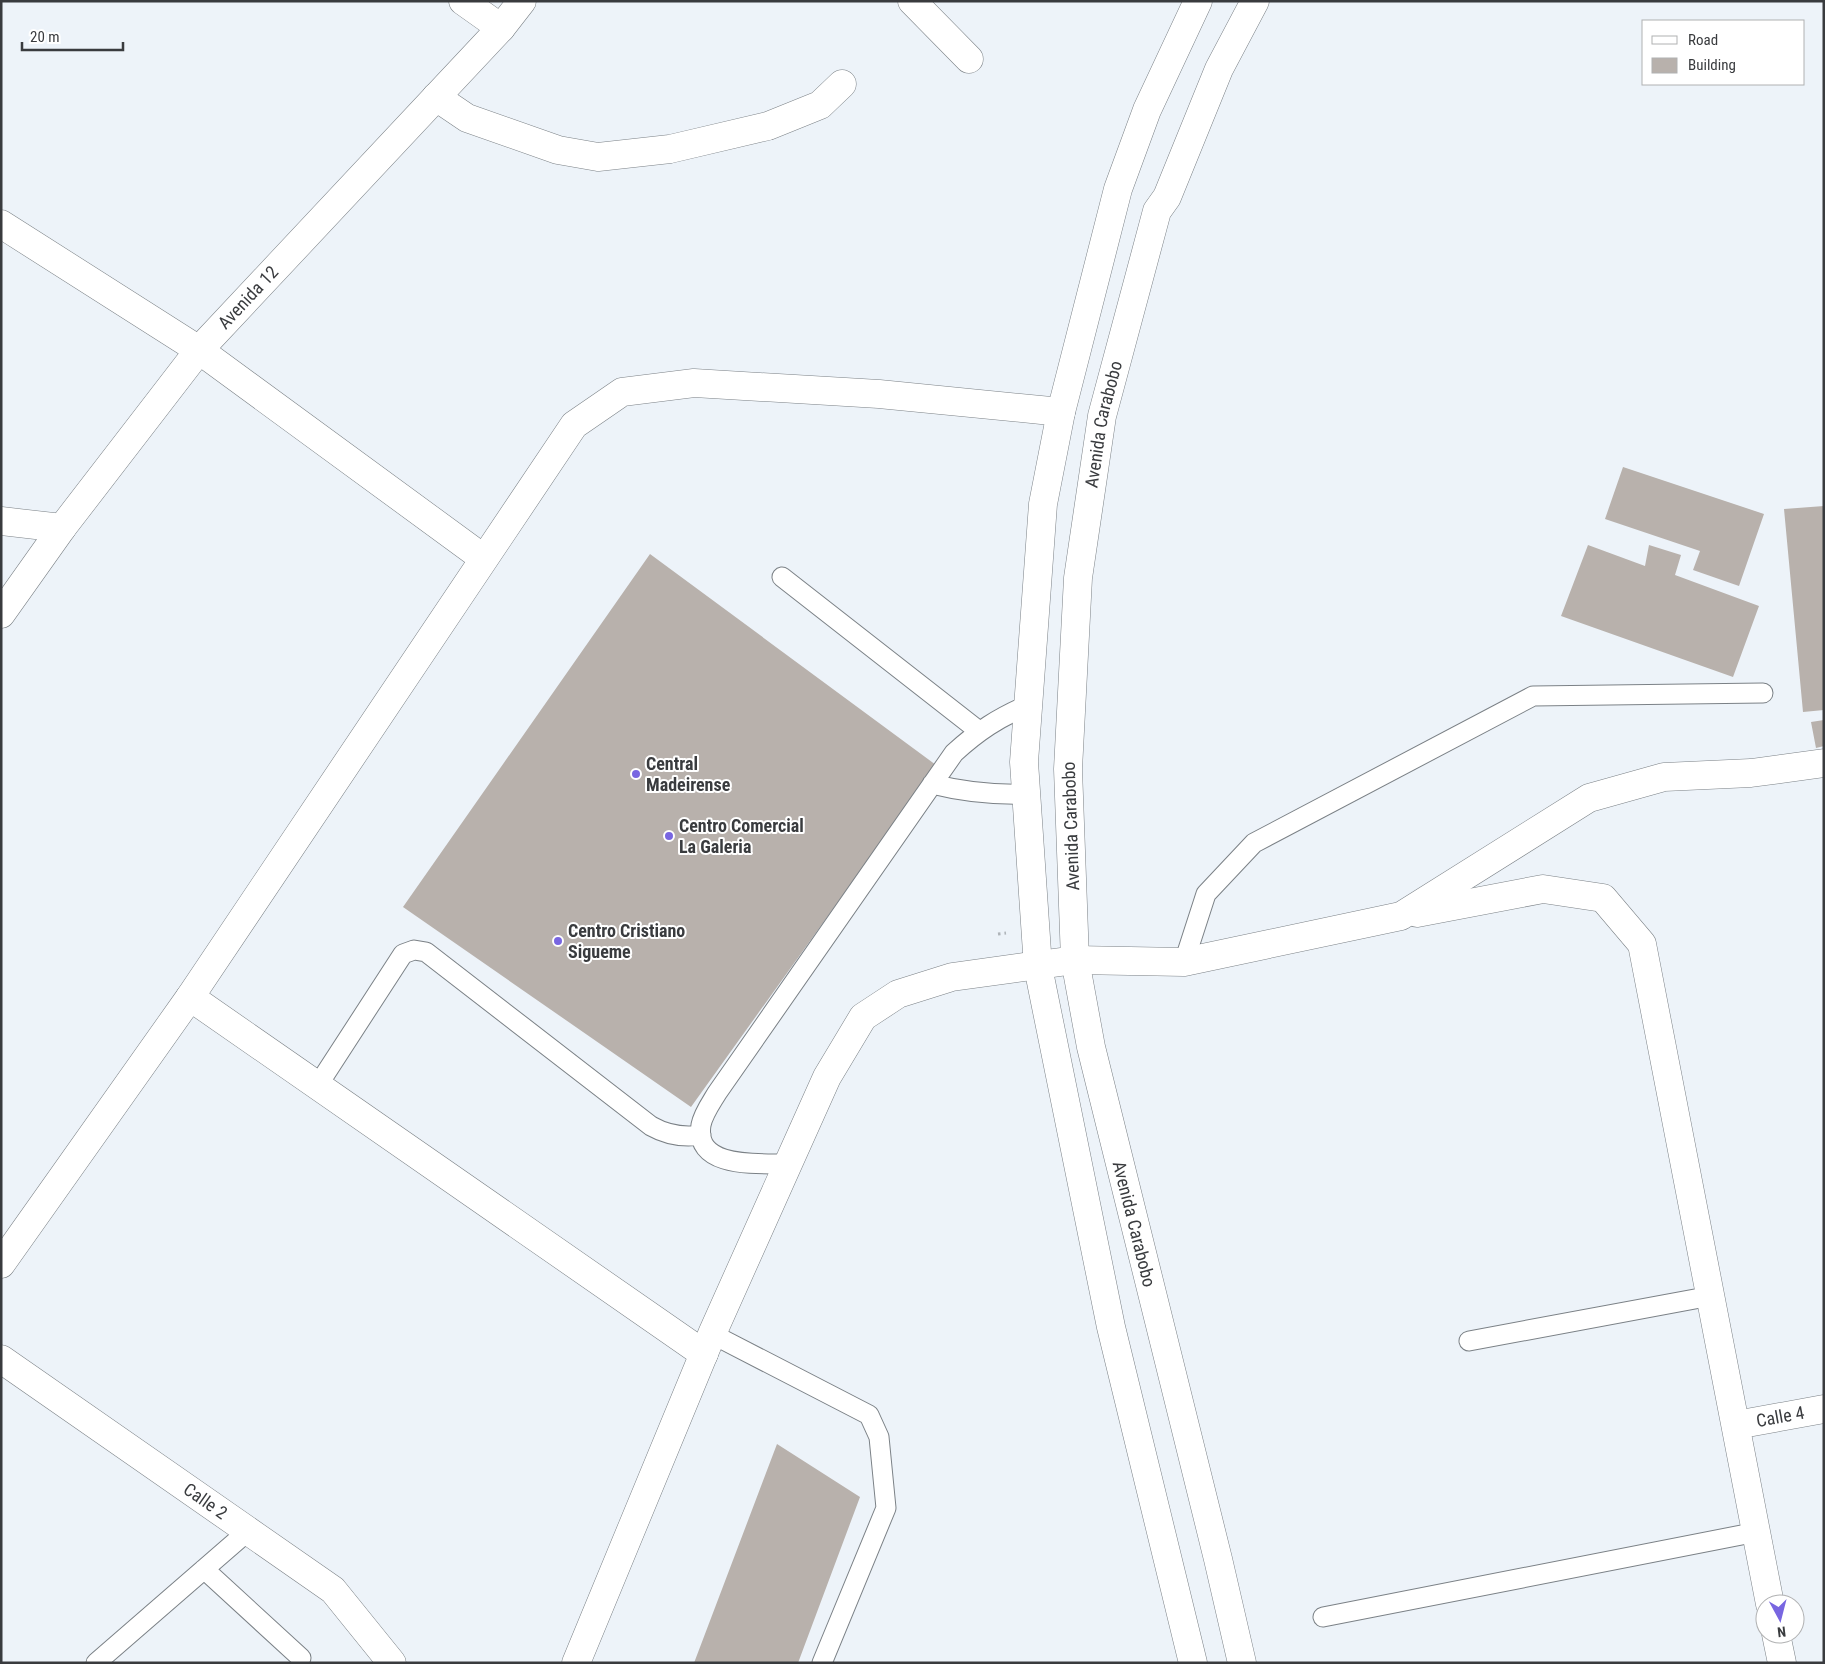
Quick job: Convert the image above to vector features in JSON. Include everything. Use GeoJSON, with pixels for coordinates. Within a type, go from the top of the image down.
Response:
{"type":"FeatureCollection","features":[{"type":"Feature","properties":{"kind":"street"},"geometry":{"type":"LineString","coordinates":[[463,1],[501,28]]}},
{"type":"Feature","properties":{"kind":"street","name":"Avenida 12"},"geometry":{"type":"LineString","coordinates":[[1,614],[62,528],[199,350],[501,28],[522,1]]}},
{"type":"Feature","properties":{"kind":"street"},"geometry":{"type":"LineString","coordinates":[[912,1],[969,59]]}},
{"type":"Feature","properties":{"kind":"street"},"geometry":{"type":"LineString","coordinates":[[1192,1663],[1111,1327],[1038,967],[1024,762],[1043,504],[1061,412],[1118,189],[1147,110],[1198,1]]}},
{"type":"Feature","properties":{"kind":"street","name":"Avenida Carabobo"},"geometry":{"type":"LineString","coordinates":[[1242,1663],[1218,1559],[1093,1057],[1075,960],[1068,769],[1078,578],[1102,416],[1157,211],[1167,197],[1220,69],[1255,1]]}},
{"type":"Feature","properties":{"kind":"street"},"geometry":{"type":"LineString","coordinates":[[436,97],[467,118],[558,150],[598,157],[670,149],[768,126],[820,105],[842,84]]}},
{"type":"Feature","properties":{"kind":"street"},"geometry":{"type":"LineString","coordinates":[[1,224],[199,350],[482,558]]}},
{"type":"Feature","properties":{"kind":"street"},"geometry":{"type":"LineString","coordinates":[[1,1264],[190,996],[482,558],[574,425],[622,392],[694,383],[879,394],[1061,412]]}},
{"type":"Feature","properties":{"kind":"street"},"geometry":{"type":"LineString","coordinates":[[1,521],[62,528]]}},
{"type":"Feature","properties":{"kind":"street"},"geometry":{"type":"LineString","coordinates":[[1401,916],[1589,798],[1664,777],[1751,773],[1824,763]]}},
{"type":"Feature","properties":{"kind":"street"},"geometry":{"type":"LineString","coordinates":[[576,1663],[708,1344],[827,1077],[863,1017],[898,994],[952,977],[1038,967],[1075,960],[1184,962],[1401,916],[1543,889],[1603,898],[1642,944],[1768,1594]]}},
{"type":"Feature","properties":{"kind":"street"},"geometry":{"type":"LineString","coordinates":[[190,996],[318,1085],[708,1344]]}},
{"type":"Feature","properties":{"kind":"street","name":"Calle 2"},"geometry":{"type":"LineString","coordinates":[[1,1359],[333,1590],[392,1663]]}},
{"type":"Feature","properties":{"kind":"street","name":"Calle 4"},"geometry":{"type":"LineString","coordinates":[[1736,1425],[1824,1409]]}},
{"type":"Feature","properties":{"kind":"street"},"geometry":{"type":"LineString","coordinates":[[1778,1644],[1782,1663]]}},
{"type":"Feature","properties":{"kind":"lane"},"geometry":{"type":"LineString","coordinates":[[782,577],[979,731]]}},
{"type":"Feature","properties":{"kind":"lane"},"geometry":{"type":"LineString","coordinates":[[1184,962],[1206,894],[1254,844],[1533,696],[1763,693]]}},
{"type":"Feature","properties":{"kind":"lane"},"geometry":{"type":"LineString","coordinates":[[788,1164],[727,1160],[711,1152],[704,1144],[701,1135],[701,1124],[717,1093],[954,753],[979,731],[1028,705]]}},
{"type":"Feature","properties":{"kind":"lane"},"geometry":{"type":"LineString","coordinates":[[932,784],[988,795],[1025,794]]}},
{"type":"Feature","properties":{"kind":"lane"},"geometry":{"type":"LineString","coordinates":[[318,1085],[403,954],[414,950],[426,952],[651,1126],[663,1133],[678,1136],[701,1135]]}},
{"type":"Feature","properties":{"kind":"lane"},"geometry":{"type":"LineString","coordinates":[[1468,1341],[1711,1296]]}},
{"type":"Feature","properties":{"kind":"lane"},"geometry":{"type":"LineString","coordinates":[[708,1344],[869,1415],[879,1437],[886,1508],[822,1663]]}},
{"type":"Feature","properties":{"kind":"lane"},"geometry":{"type":"LineString","coordinates":[[96,1663],[248,1531]]}},
{"type":"Feature","properties":{"kind":"lane"},"geometry":{"type":"LineString","coordinates":[[1323,1617],[1757,1532]]}},
{"type":"Feature","properties":{"kind":"lane"},"geometry":{"type":"LineString","coordinates":[[204,1570],[301,1658]]}},
{"type":"Feature","properties":{"kind":"building"},"geometry":{"type":"Polygon","coordinates":[[[1623,467],[1764,514],[1739,586],[1693,570],[1700,551],[1605,519],[1623,467]]]}},
{"type":"Feature","properties":{"kind":"building"},"geometry":{"type":"Polygon","coordinates":[[[1824,506],[1824,710],[1803,712],[1784,509],[1824,506]]]}},
{"type":"Feature","properties":{"kind":"building"},"geometry":{"type":"Polygon","coordinates":[[[1588,545],[1645,566],[1649,545],[1681,555],[1675,575],[1759,606],[1733,677],[1561,616],[1588,545]]]}},
{"type":"Feature","properties":{"kind":"building","name":"Centro Comercial La Galeria"},"geometry":{"type":"Polygon","coordinates":[[[650,554],[936,765],[691,1107],[403,907],[650,554]]]}},
{"type":"Feature","properties":{"kind":"building"},"geometry":{"type":"Polygon","coordinates":[[[1824,720],[1824,746],[1816,748],[1811,722],[1824,720]]]}},
{"type":"Feature","properties":{"kind":"building"},"geometry":{"type":"Polygon","coordinates":[[[777,1444],[860,1497],[798,1663],[694,1663],[777,1444]]]}},
{"type":"Feature","properties":{"kind":"place","name":"Central Madeirense"},"geometry":{"type":"Point","coordinates":[636,774]}},
{"type":"Feature","properties":{"kind":"place","name":"Centro Comercial La Galeria"},"geometry":{"type":"Point","coordinates":[669,836]}},
{"type":"Feature","properties":{"kind":"place","name":"Centro Cristiano Sigueme"},"geometry":{"type":"Point","coordinates":[558,941]}}]}
